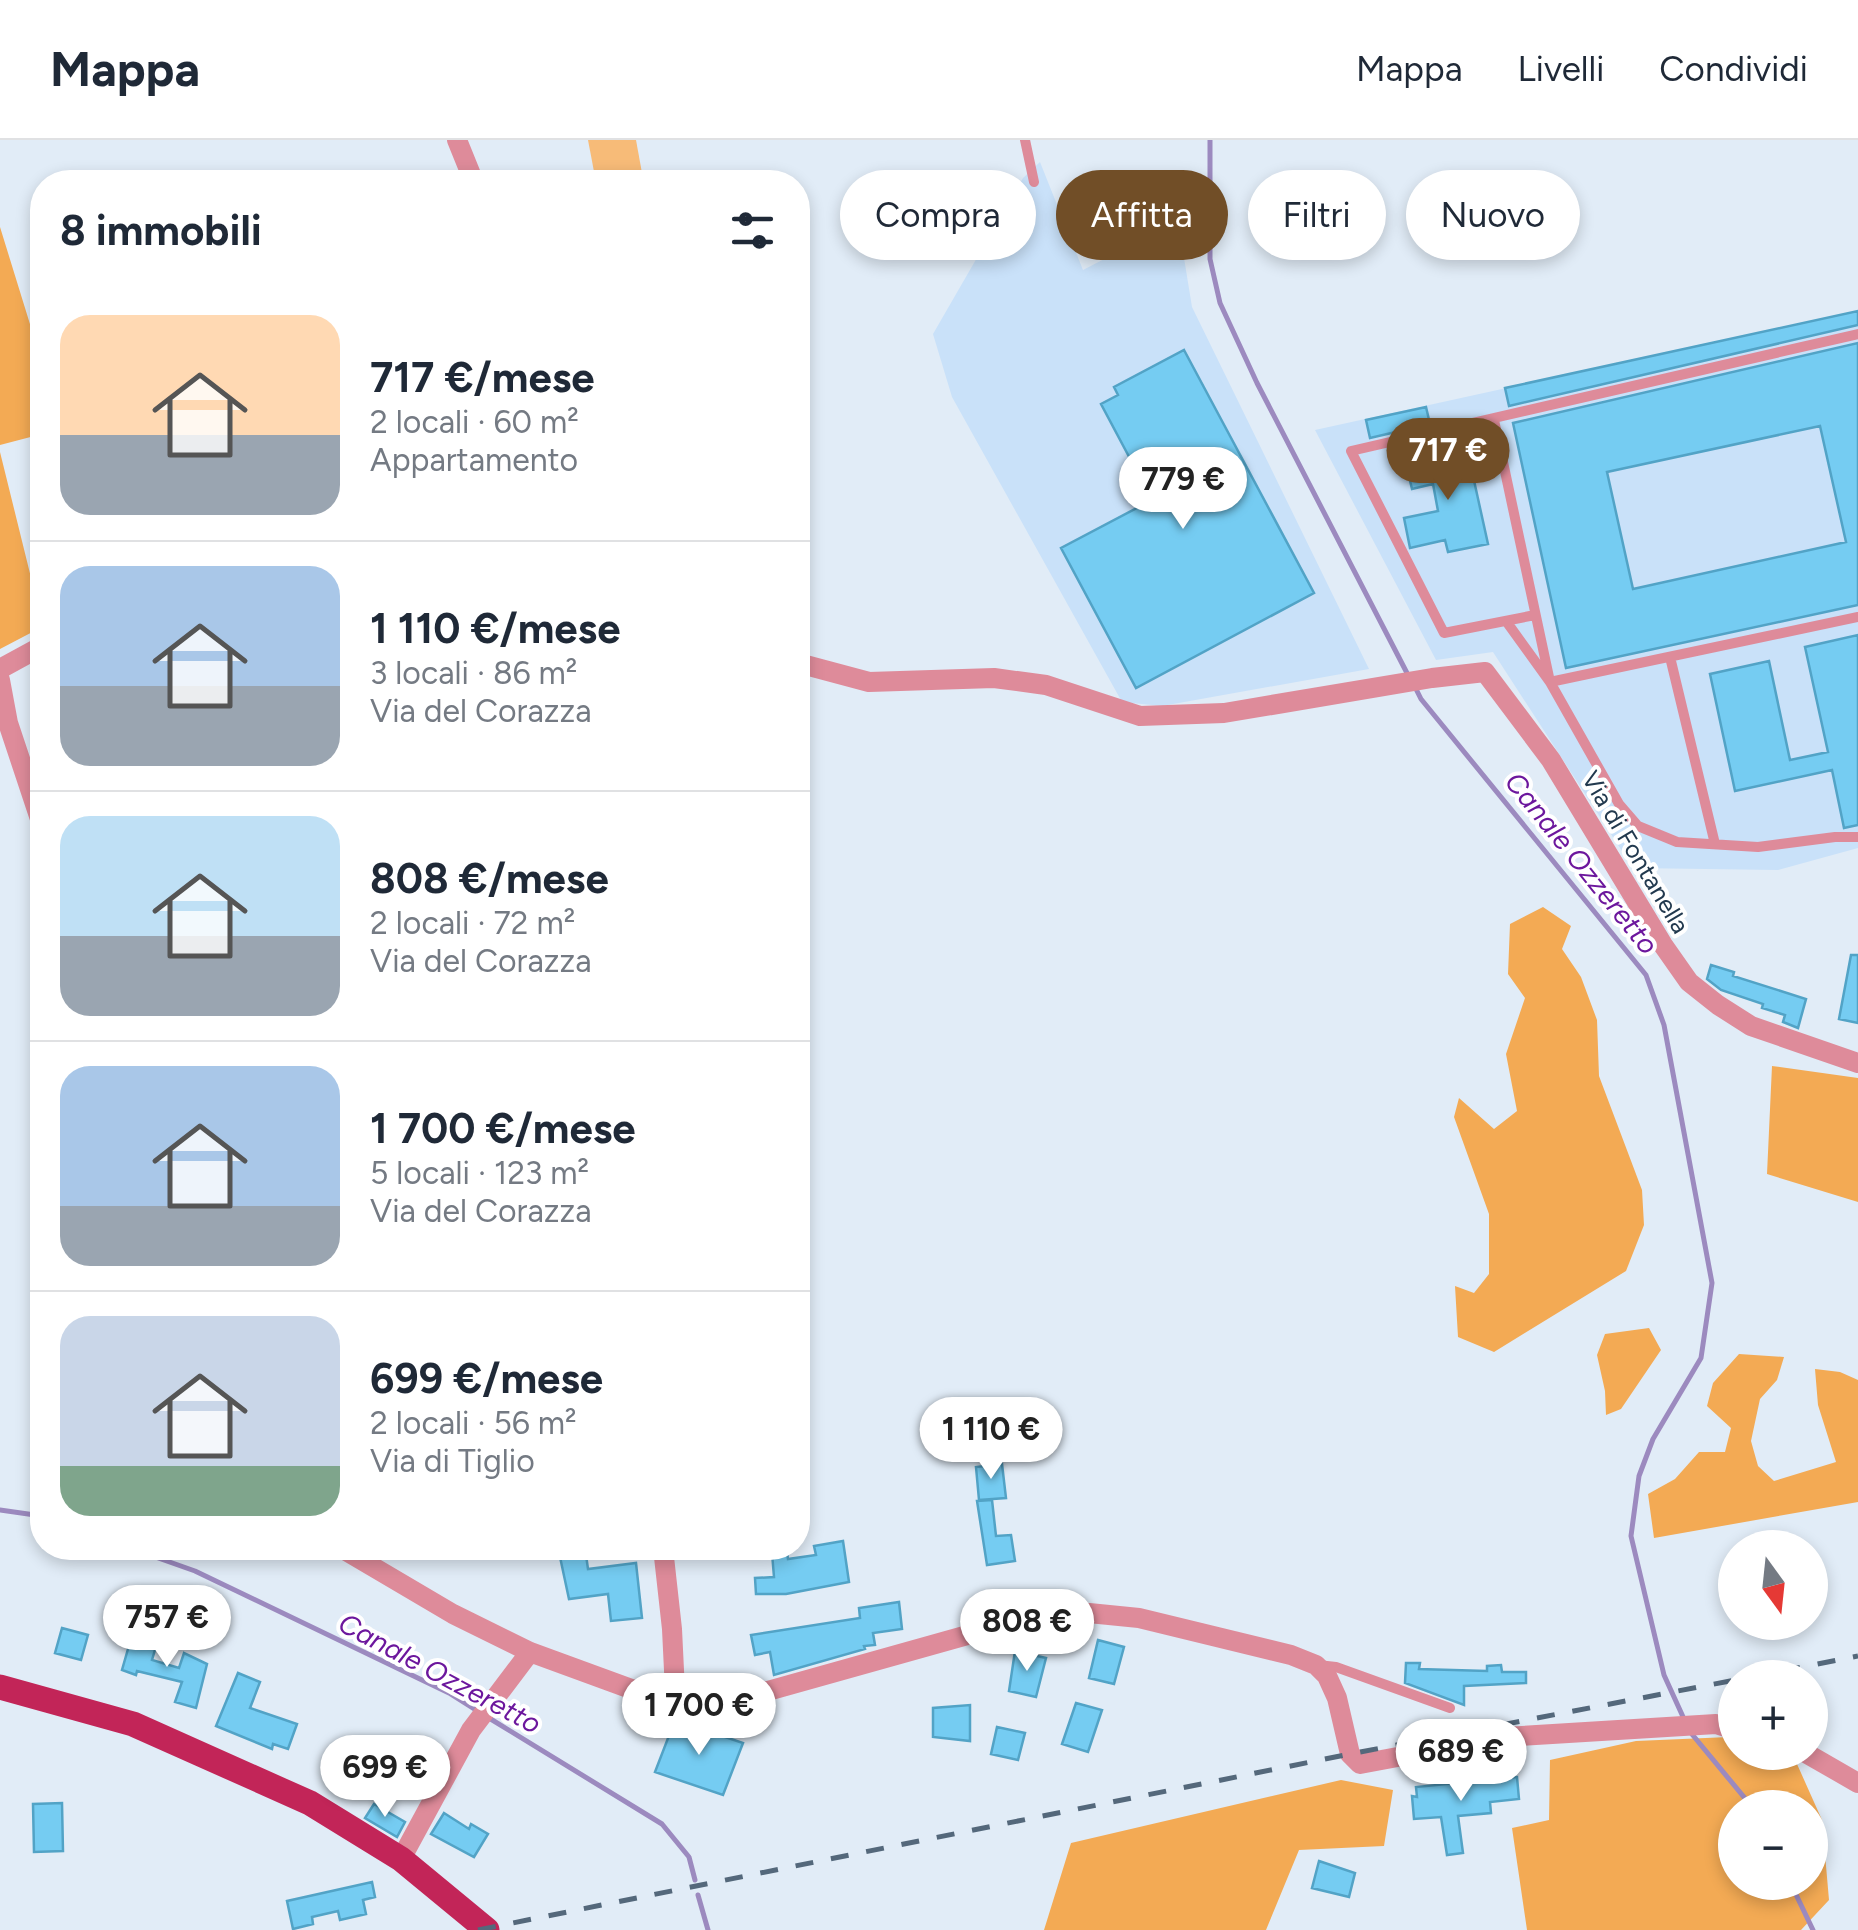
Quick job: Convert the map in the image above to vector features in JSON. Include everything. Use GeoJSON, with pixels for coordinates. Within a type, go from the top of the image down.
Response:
{"type":"FeatureCollection","features":[{"type":"Feature","properties":{"kind":"main road"},"geometry":{"type":"LineString","coordinates":[[0,1687],[133,1724],[310,1803],[400,1859],[487,1930]]}},
{"type":"Feature","properties":{"kind":"street"},"geometry":{"type":"LineString","coordinates":[[457,140],[469,170]]}},
{"type":"Feature","properties":{"kind":"street"},"geometry":{"type":"LineString","coordinates":[[0,669],[30,653]]}},
{"type":"Feature","properties":{"kind":"street","name":"Via di Fontanella"},"geometry":{"type":"LineString","coordinates":[[810,666],[869,682],[994,678],[1046,684],[1140,716],[1224,713],[1432,678],[1478,672],[1491,676],[1551,760],[1689,982],[1751,1026],[1858,1063]]}},
{"type":"Feature","properties":{"kind":"street"},"geometry":{"type":"LineString","coordinates":[[0,680],[8,723],[30,788]]}},
{"type":"Feature","properties":{"kind":"street"},"geometry":{"type":"LineString","coordinates":[[361,1560],[453,1614],[530,1652],[653,1697],[679,1702],[717,1702],[762,1693],[1028,1618],[1089,1613],[1139,1618],[1291,1655],[1316,1665],[1327,1676],[1350,1754],[1360,1764],[1505,1738],[1644,1727],[1718,1727]]}},
{"type":"Feature","properties":{"kind":"street"},"geometry":{"type":"LineString","coordinates":[[664,1560],[679,1702]]}},
{"type":"Feature","properties":{"kind":"street"},"geometry":{"type":"LineString","coordinates":[[400,1859],[471,1730],[530,1652]]}},
{"type":"Feature","properties":{"kind":"street"},"geometry":{"type":"LineString","coordinates":[[1828,1766],[1858,1783]]}},
{"type":"Feature","properties":{"kind":"lane"},"geometry":{"type":"LineString","coordinates":[[1025,140],[1031,170]]}},
{"type":"Feature","properties":{"kind":"lane"},"geometry":{"type":"LineString","coordinates":[[1535,615],[1444,633],[1350,451],[1858,334]]}},
{"type":"Feature","properties":{"kind":"lane"},"geometry":{"type":"LineString","coordinates":[[1494,420],[1550,682]]}},
{"type":"Feature","properties":{"kind":"lane"},"geometry":{"type":"LineString","coordinates":[[1550,682],[1858,617]]}},
{"type":"Feature","properties":{"kind":"lane"},"geometry":{"type":"LineString","coordinates":[[1506,620],[1550,682],[1619,804],[1638,826],[1677,842],[1758,847],[1858,837]]}},
{"type":"Feature","properties":{"kind":"lane"},"geometry":{"type":"LineString","coordinates":[[1670,657],[1715,844]]}},
{"type":"Feature","properties":{"kind":"lane"},"geometry":{"type":"LineString","coordinates":[[1316,1665],[1336,1667],[1450,1708]]}},
{"type":"Feature","properties":{"kind":"shaded area"},"geometry":{"type":"Polygon","coordinates":[[[588,140],[636,140],[641,170],[594,170],[588,140]]]}},
{"type":"Feature","properties":{"kind":"shaded area"},"geometry":{"type":"Polygon","coordinates":[[[1040,162],[1056,202],[1056,260],[1079,260],[1083,270],[1102,260],[1184,260],[1192,307],[1369,669],[1162,706],[1122,702],[952,397],[933,334],[976,260],[1036,260],[1036,170],[1032,170],[1040,162]]]}},
{"type":"Feature","properties":{"kind":"shaded area"},"geometry":{"type":"Polygon","coordinates":[[[0,227],[30,324],[30,437],[0,445],[0,227]]]}},
{"type":"Feature","properties":{"kind":"shaded area"},"geometry":{"type":"Polygon","coordinates":[[[1858,311],[1858,848],[1778,870],[1633,868],[1493,652],[1436,660],[1315,430],[1858,311]]]}},
{"type":"Feature","properties":{"kind":"shaded area"},"geometry":{"type":"Polygon","coordinates":[[[0,452],[30,573],[30,633],[0,649],[0,452]]]}},
{"type":"Feature","properties":{"kind":"shaded area"},"geometry":{"type":"Polygon","coordinates":[[[1543,907],[1571,926],[1562,949],[1581,977],[1597,1020],[1599,1076],[1642,1190],[1644,1225],[1626,1271],[1494,1352],[1458,1337],[1455,1286],[1474,1293],[1489,1274],[1489,1214],[1454,1117],[1459,1098],[1494,1129],[1517,1111],[1506,1054],[1525,998],[1508,974],[1510,924],[1543,907]]]}},
{"type":"Feature","properties":{"kind":"shaded area"},"geometry":{"type":"Polygon","coordinates":[[[1772,1066],[1858,1078],[1858,1202],[1767,1174],[1772,1066]]]}},
{"type":"Feature","properties":{"kind":"shaded area"},"geometry":{"type":"Polygon","coordinates":[[[1649,1328],[1661,1350],[1621,1409],[1606,1415],[1597,1355],[1605,1334],[1649,1328]]]}},
{"type":"Feature","properties":{"kind":"shaded area"},"geometry":{"type":"Polygon","coordinates":[[[1739,1354],[1784,1357],[1777,1380],[1760,1399],[1751,1441],[1758,1466],[1774,1481],[1836,1462],[1818,1405],[1815,1369],[1840,1372],[1858,1380],[1858,1502],[1654,1538],[1648,1494],[1675,1479],[1699,1452],[1725,1452],[1731,1428],[1707,1406],[1713,1383],[1739,1354]]]}},
{"type":"Feature","properties":{"kind":"shaded area"},"geometry":{"type":"Polygon","coordinates":[[[1718,1737],[1718,1770],[1800,1770],[1809,1790],[1718,1790],[1718,1900],[1828,1900],[1828,1889],[1829,1900],[1801,1930],[1527,1930],[1512,1828],[1549,1820],[1550,1760],[1636,1741],[1718,1737]]]}},
{"type":"Feature","properties":{"kind":"shaded area"},"geometry":{"type":"Polygon","coordinates":[[[1341,1780],[1393,1790],[1384,1846],[1299,1850],[1266,1930],[1044,1930],[1071,1843],[1341,1780]]]}},
{"type":"Feature","properties":{"kind":"building"},"geometry":{"type":"Polygon","coordinates":[[[1858,311],[1858,325],[1509,406],[1505,388],[1858,311]]]}},
{"type":"Feature","properties":{"kind":"building"},"geometry":{"type":"Polygon","coordinates":[[[1858,343],[1858,605],[1566,668],[1513,423],[1858,343]],[[1820,426],[1607,472],[1633,589],[1846,542],[1820,426]]]}},
{"type":"Feature","properties":{"kind":"building"},"geometry":{"type":"Polygon","coordinates":[[[1184,350],[1314,593],[1136,688],[1061,548],[1152,500],[1101,404],[1118,395],[1114,387],[1184,350]]]}},
{"type":"Feature","properties":{"kind":"building"},"geometry":{"type":"Polygon","coordinates":[[[1426,407],[1430,424],[1370,438],[1366,420],[1426,407]]]}},
{"type":"Feature","properties":{"kind":"building"},"geometry":{"type":"Polygon","coordinates":[[[1474,450],[1480,474],[1473,476],[1488,544],[1448,552],[1445,540],[1410,548],[1404,518],[1438,511],[1433,484],[1412,489],[1406,464],[1474,450]]]}},
{"type":"Feature","properties":{"kind":"building"},"geometry":{"type":"Polygon","coordinates":[[[1858,635],[1858,825],[1844,828],[1832,770],[1735,791],[1710,674],[1769,661],[1790,760],[1828,752],[1805,647],[1858,635]]]}},
{"type":"Feature","properties":{"kind":"building"},"geometry":{"type":"Polygon","coordinates":[[[1851,955],[1858,955],[1858,1023],[1839,1019],[1851,955]]]}},
{"type":"Feature","properties":{"kind":"building"},"geometry":{"type":"Polygon","coordinates":[[[1711,965],[1806,999],[1798,1028],[1783,1022],[1785,1015],[1762,1008],[1763,1004],[1721,990],[1707,979],[1711,965]]]}},
{"type":"Feature","properties":{"kind":"building"},"geometry":{"type":"Polygon","coordinates":[[[1002,1464],[1006,1498],[979,1500],[976,1467],[1002,1464]]]}},
{"type":"Feature","properties":{"kind":"building"},"geometry":{"type":"Polygon","coordinates":[[[992,1500],[996,1536],[1011,1535],[1015,1561],[987,1565],[977,1501],[992,1500]]]}},
{"type":"Feature","properties":{"kind":"building"},"geometry":{"type":"Polygon","coordinates":[[[843,1541],[849,1582],[786,1594],[756,1594],[755,1578],[774,1577],[773,1560],[810,1560],[810,1556],[816,1555],[814,1546],[843,1541]]]}},
{"type":"Feature","properties":{"kind":"building"},"geometry":{"type":"Polygon","coordinates":[[[561,1560],[587,1560],[588,1569],[636,1563],[642,1618],[611,1621],[608,1594],[569,1599],[561,1560]]]}},
{"type":"Feature","properties":{"kind":"building"},"geometry":{"type":"Polygon","coordinates":[[[899,1602],[902,1629],[873,1633],[875,1645],[864,1646],[865,1649],[774,1675],[770,1652],[755,1655],[751,1635],[860,1618],[859,1608],[899,1602]]]}},
{"type":"Feature","properties":{"kind":"building"},"geometry":{"type":"Polygon","coordinates":[[[62,1628],[88,1635],[81,1660],[55,1653],[62,1628]]]}},
{"type":"Feature","properties":{"kind":"building"},"geometry":{"type":"Polygon","coordinates":[[[132,1635],[157,1643],[152,1660],[179,1668],[184,1653],[207,1664],[196,1708],[175,1702],[182,1682],[122,1670],[132,1635]]]}},
{"type":"Feature","properties":{"kind":"building"},"geometry":{"type":"Polygon","coordinates":[[[1098,1640],[1124,1647],[1114,1684],[1089,1678],[1098,1640]]]}},
{"type":"Feature","properties":{"kind":"building"},"geometry":{"type":"Polygon","coordinates":[[[1015,1651],[1046,1658],[1036,1697],[1009,1691],[1015,1651]]]}},
{"type":"Feature","properties":{"kind":"building"},"geometry":{"type":"Polygon","coordinates":[[[1406,1663],[1420,1663],[1419,1669],[1487,1671],[1487,1666],[1501,1665],[1502,1672],[1526,1672],[1526,1683],[1464,1686],[1464,1705],[1405,1683],[1406,1663]]]}},
{"type":"Feature","properties":{"kind":"building"},"geometry":{"type":"Polygon","coordinates":[[[238,1673],[260,1682],[250,1708],[297,1724],[288,1749],[273,1744],[272,1749],[216,1726],[238,1673]]]}},
{"type":"Feature","properties":{"kind":"building"},"geometry":{"type":"Polygon","coordinates":[[[1076,1703],[1102,1710],[1088,1752],[1062,1744],[1076,1703]]]}},
{"type":"Feature","properties":{"kind":"building"},"geometry":{"type":"Polygon","coordinates":[[[970,1705],[970,1741],[933,1737],[933,1708],[970,1705]]]}},
{"type":"Feature","properties":{"kind":"building"},"geometry":{"type":"Polygon","coordinates":[[[675,1720],[743,1743],[723,1795],[655,1772],[675,1720]]]}},
{"type":"Feature","properties":{"kind":"building"},"geometry":{"type":"Polygon","coordinates":[[[997,1727],[1025,1733],[1018,1760],[991,1754],[997,1727]]]}},
{"type":"Feature","properties":{"kind":"building"},"geometry":{"type":"Polygon","coordinates":[[[1517,1777],[1519,1799],[1490,1802],[1491,1813],[1458,1816],[1463,1853],[1447,1855],[1441,1817],[1414,1819],[1412,1796],[1417,1797],[1416,1787],[1517,1777]]]}},
{"type":"Feature","properties":{"kind":"building"},"geometry":{"type":"Polygon","coordinates":[[[62,1803],[63,1851],[34,1852],[33,1804],[62,1803]]]}},
{"type":"Feature","properties":{"kind":"building"},"geometry":{"type":"Polygon","coordinates":[[[374,1804],[405,1822],[397,1837],[365,1818],[374,1804]]]}},
{"type":"Feature","properties":{"kind":"building"},"geometry":{"type":"Polygon","coordinates":[[[444,1813],[469,1829],[471,1824],[488,1834],[474,1857],[431,1834],[444,1813]]]}},
{"type":"Feature","properties":{"kind":"building"},"geometry":{"type":"Polygon","coordinates":[[[1319,1861],[1355,1873],[1349,1897],[1312,1888],[1319,1861]]]}},
{"type":"Feature","properties":{"kind":"building"},"geometry":{"type":"Polygon","coordinates":[[[372,1882],[375,1897],[363,1900],[366,1914],[340,1920],[338,1911],[312,1917],[313,1924],[293,1929],[287,1901],[372,1882]]]}},
{"type":"Feature","properties":{"kind":"waterway","name":"Canale Ozzeretto"},"geometry":{"type":"LineString","coordinates":[[1210,140],[1210,259],[1220,303],[1257,383],[1408,675]]}},
{"type":"Feature","properties":{"kind":"waterway","name":"Canale Ozzeretto"},"geometry":{"type":"LineString","coordinates":[[1414,685],[1421,699],[1646,975],[1664,1025],[1712,1283],[1701,1358],[1653,1439],[1639,1476],[1631,1536],[1664,1675],[1684,1719]]}},
{"type":"Feature","properties":{"kind":"waterway","name":"Canale Ozzeretto"},"geometry":{"type":"LineString","coordinates":[[0,1510],[30,1514]]}},
{"type":"Feature","properties":{"kind":"waterway","name":"Canale Ozzeretto"},"geometry":{"type":"LineString","coordinates":[[164,1560],[195,1571],[449,1693],[479,1712]]}},
{"type":"Feature","properties":{"kind":"waterway","name":"Canale Ozzeretto"},"geometry":{"type":"LineString","coordinates":[[489,1718],[662,1824],[689,1857],[695,1880]]}},
{"type":"Feature","properties":{"kind":"waterway","name":"Canale Ozzeretto"},"geometry":{"type":"LineString","coordinates":[[1691,1733],[1738,1790]]}},
{"type":"Feature","properties":{"kind":"waterway","name":"Canale Ozzeretto"},"geometry":{"type":"LineString","coordinates":[[698,1895],[708,1930]]}},
{"type":"Feature","properties":{"kind":"waterway","name":"Canale Ozzeretto"},"geometry":{"type":"LineString","coordinates":[[1799,1900],[1813,1930]]}},
{"type":"Feature","properties":{"kind":"railway"},"geometry":{"type":"LineString","coordinates":[[1828,1662],[1858,1656]]}},
{"type":"Feature","properties":{"kind":"railway"},"geometry":{"type":"LineString","coordinates":[[478,1930],[1718,1683]]}}]}
